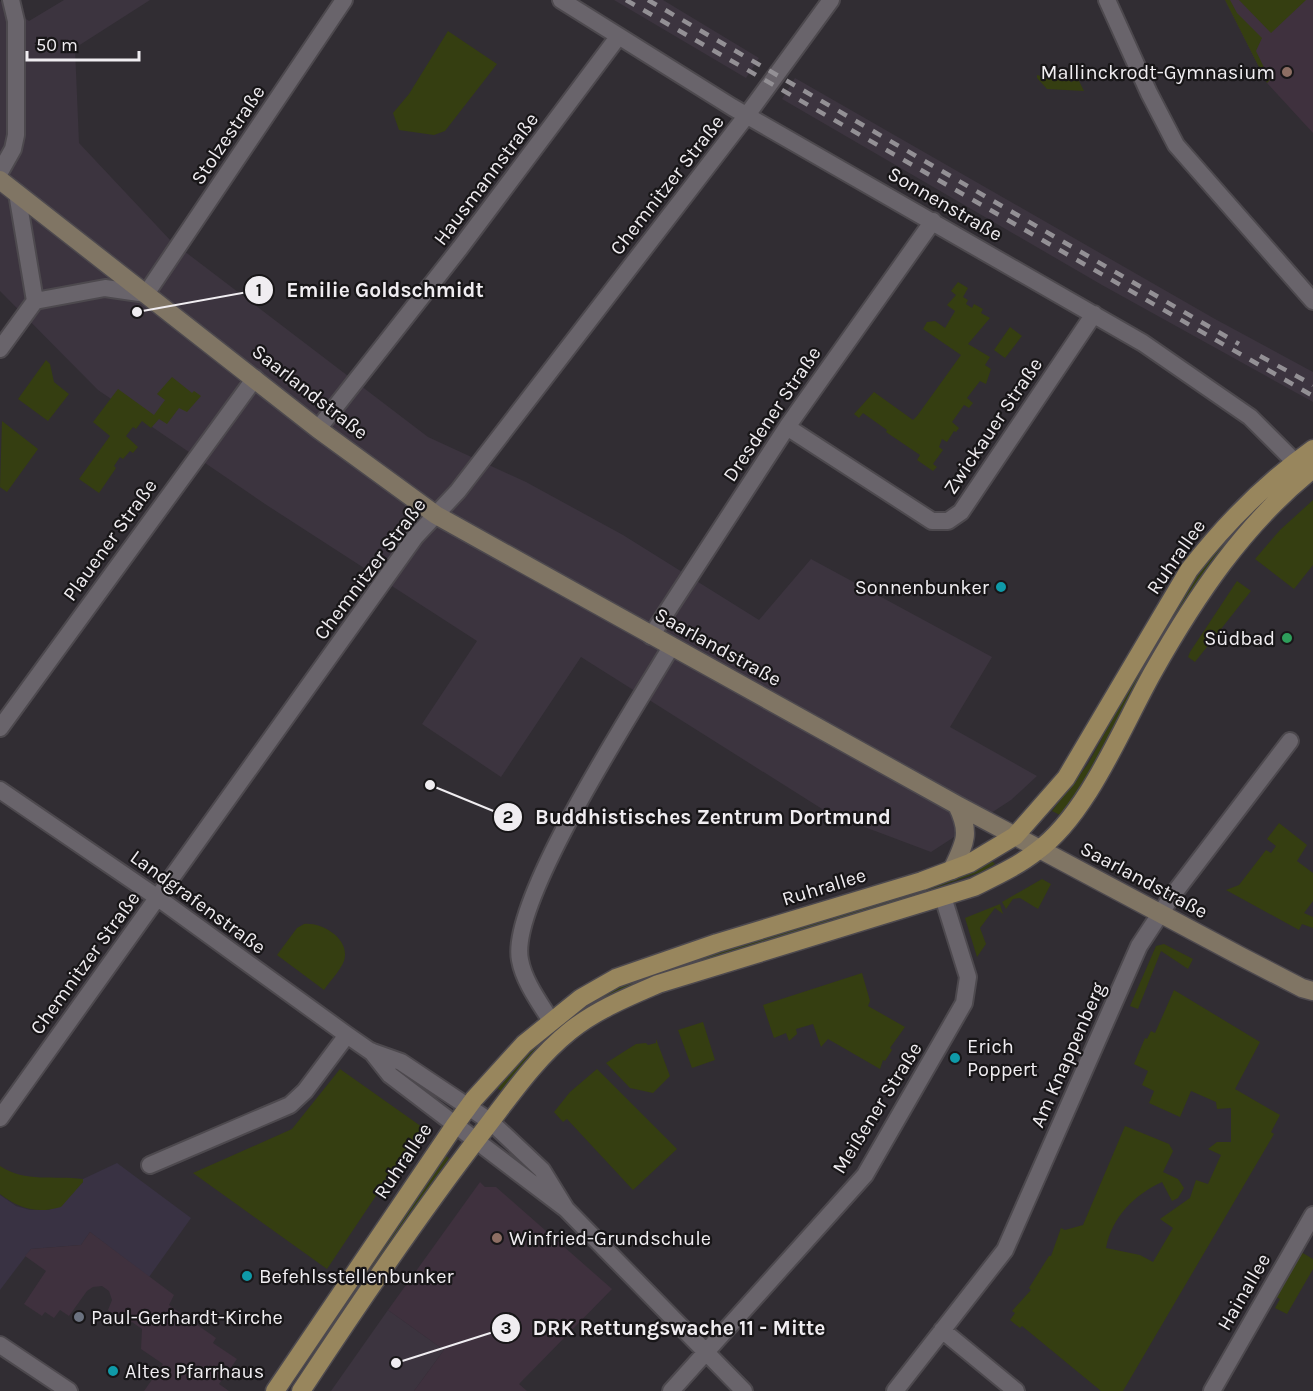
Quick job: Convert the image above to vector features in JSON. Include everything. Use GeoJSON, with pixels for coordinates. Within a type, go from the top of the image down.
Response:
{"type":"FeatureCollection","features":[{"type":"Feature","properties":{"kind":"main road","name":"Ruhrallee"},"geometry":{"type":"LineString","coordinates":[[275,1391],[455,1125],[524,1044],[581,998],[616,978],[952,870],[970,863],[1015,836],[1066,778],[1189,570],[1243,507],[1313,449]]}},
{"type":"Feature","properties":{"kind":"main road","name":"Ruhrallee"},"geometry":{"type":"LineString","coordinates":[[301,1391],[398,1245],[538,1061],[576,1027],[616,1002],[704,969],[943,897],[1000,874],[1039,850],[1066,822],[1089,791],[1153,672],[1200,592],[1265,513],[1313,469]]}},
{"type":"Feature","properties":{"kind":"main road"},"geometry":{"type":"LineString","coordinates":[[316,1329],[334,1342]]}},
{"type":"Feature","properties":{"kind":"street"},"geometry":{"type":"LineString","coordinates":[[0,171],[13,149],[16,135],[16,21],[11,0]]}},
{"type":"Feature","properties":{"kind":"street","name":"Stolzestraße"},"geometry":{"type":"LineString","coordinates":[[146,294],[344,0]]}},
{"type":"Feature","properties":{"kind":"street","name":"Sonnenstraße"},"geometry":{"type":"LineString","coordinates":[[561,0],[618,38],[747,115],[933,220],[1143,343],[1250,417],[1295,462]]}},
{"type":"Feature","properties":{"kind":"street","name":"Chemnitzer Straße"},"geometry":{"type":"LineString","coordinates":[[0,1118],[416,537],[458,491],[747,115],[831,0]]}},
{"type":"Feature","properties":{"kind":"street"},"geometry":{"type":"LineString","coordinates":[[1107,0],[1146,87],[1176,145],[1313,301]]}},
{"type":"Feature","properties":{"kind":"street","name":"Hausmannstraße"},"geometry":{"type":"LineString","coordinates":[[318,429],[460,248],[618,38]]}},
{"type":"Feature","properties":{"kind":"street","name":"Saarlandstraße"},"geometry":{"type":"LineString","coordinates":[[0,180],[318,429],[436,515],[1039,850],[1309,992]]}},
{"type":"Feature","properties":{"kind":"street"},"geometry":{"type":"LineString","coordinates":[[0,349],[35,301],[17,193]]}},
{"type":"Feature","properties":{"kind":"street","name":"Dresdener Straße"},"geometry":{"type":"LineString","coordinates":[[651,636],[787,427],[933,220]]}},
{"type":"Feature","properties":{"kind":"street","name":"Saarlandstraße"},"geometry":{"type":"LineString","coordinates":[[35,301],[105,288],[146,294]]}},
{"type":"Feature","properties":{"kind":"street","name":"Zwickauer Straße"},"geometry":{"type":"LineString","coordinates":[[787,427],[932,521],[948,521],[962,512],[1094,314]]}},
{"type":"Feature","properties":{"kind":"street","name":"Plauener Straße"},"geometry":{"type":"LineString","coordinates":[[0,728],[255,378]]}},
{"type":"Feature","properties":{"kind":"street"},"geometry":{"type":"LineString","coordinates":[[551,1021],[532,990],[519,960],[520,938],[531,901],[562,830],[671,647]]}},
{"type":"Feature","properties":{"kind":"street","name":"Am Knappenberg"},"geometry":{"type":"LineString","coordinates":[[894,1391],[1005,1250],[1139,946],[1160,914],[1290,741]]}},
{"type":"Feature","properties":{"kind":"street","name":"Landgrafenstraße"},"geometry":{"type":"LineString","coordinates":[[0,790],[158,898],[346,1035],[370,1051],[401,1062],[491,1122],[542,1170],[566,1209]]}},
{"type":"Feature","properties":{"kind":"street"},"geometry":{"type":"LineString","coordinates":[[952,870],[966,835],[965,821],[957,805]]}},
{"type":"Feature","properties":{"kind":"street","name":"Meißener Straße"},"geometry":{"type":"LineString","coordinates":[[671,1391],[866,1174],[964,1003],[968,977],[943,897]]}},
{"type":"Feature","properties":{"kind":"street"},"geometry":{"type":"LineString","coordinates":[[150,1166],[290,1105],[305,1091],[346,1035]]}},
{"type":"Feature","properties":{"kind":"street","name":"Landgrafenstraße"},"geometry":{"type":"LineString","coordinates":[[370,1051],[390,1075],[566,1209],[744,1391]]}},
{"type":"Feature","properties":{"kind":"street","name":"Hainallee"},"geometry":{"type":"LineString","coordinates":[[1212,1391],[1313,1215]]}},
{"type":"Feature","properties":{"kind":"street"},"geometry":{"type":"LineString","coordinates":[[942,1330],[1016,1391]]}},
{"type":"Feature","properties":{"kind":"street"},"geometry":{"type":"LineString","coordinates":[[0,1344],[69,1391]]}},
{"type":"Feature","properties":{"kind":"shaded area"},"geometry":{"type":"Polygon","coordinates":[[[64,0],[150,0],[75,48],[79,143],[171,241],[428,437],[526,482],[623,535],[759,620],[811,559],[992,657],[950,727],[1037,776],[1011,800],[931,852],[830,814],[581,657],[501,777],[422,724],[477,641],[265,504],[98,390],[0,291],[0,1],[29,21],[64,0]]]}},
{"type":"Feature","properties":{"kind":"shaded area"},"geometry":{"type":"Polygon","coordinates":[[[614,0],[663,0],[759,58],[746,78],[614,0]]]}},
{"type":"Feature","properties":{"kind":"shaded area","name":"Mallinckrodt-Gymnasium"},"geometry":{"type":"Polygon","coordinates":[[[1225,0],[1313,0],[1313,133],[1267,83],[1225,0]]]}},
{"type":"Feature","properties":{"kind":"shaded area"},"geometry":{"type":"Polygon","coordinates":[[[795,78],[1215,319],[1313,372],[1313,402],[1102,285],[782,99],[795,78]]]}},
{"type":"Feature","properties":{"kind":"shaded area"},"geometry":{"type":"Polygon","coordinates":[[[117,1163],[191,1218],[149,1277],[90,1232],[81,1245],[31,1249],[0,1290],[0,1195],[16,1206],[30,1210],[49,1210],[83,1182],[83,1179],[117,1163]]]}},
{"type":"Feature","properties":{"kind":"shaded area","name":"Winfried-Grundschule"},"geometry":{"type":"Polygon","coordinates":[[[480,1182],[485,1187],[496,1187],[612,1289],[519,1384],[527,1391],[414,1391],[444,1350],[388,1310],[480,1182]]]}},
{"type":"Feature","properties":{"kind":"shaded area"},"geometry":{"type":"Polygon","coordinates":[[[90,1232],[174,1295],[169,1305],[216,1338],[213,1343],[237,1359],[219,1384],[229,1391],[144,1391],[163,1364],[141,1349],[142,1329],[132,1322],[129,1325],[108,1310],[112,1300],[109,1291],[102,1286],[93,1287],[87,1291],[69,1316],[60,1310],[54,1318],[45,1312],[42,1316],[24,1304],[46,1271],[25,1256],[31,1249],[81,1245],[90,1232]]]}},
{"type":"Feature","properties":{"kind":"shaded area"},"geometry":{"type":"Polygon","coordinates":[[[388,1310],[444,1350],[414,1391],[331,1391],[388,1310]]]}},
{"type":"Feature","properties":{"kind":"green space"},"geometry":{"type":"Polygon","coordinates":[[[1225,0],[1230,0],[1237,13],[1262,38],[1256,51],[1270,80],[1267,83],[1225,0]]]}},
{"type":"Feature","properties":{"kind":"green space"},"geometry":{"type":"Polygon","coordinates":[[[1239,0],[1306,0],[1271,33],[1239,0]]]}},
{"type":"Feature","properties":{"kind":"green space"},"geometry":{"type":"Polygon","coordinates":[[[448,31],[497,64],[445,131],[434,135],[399,130],[393,113],[409,94],[448,31]]]}},
{"type":"Feature","properties":{"kind":"green space"},"geometry":{"type":"Polygon","coordinates":[[[1066,73],[1071,82],[1078,79],[1084,91],[1047,89],[1037,78],[1037,75],[1056,80],[1066,73]]]}},
{"type":"Feature","properties":{"kind":"green space"},"geometry":{"type":"Polygon","coordinates":[[[958,282],[968,288],[963,297],[968,300],[966,304],[972,308],[974,304],[983,309],[981,313],[990,318],[968,344],[990,357],[985,365],[991,369],[986,384],[980,381],[967,398],[973,403],[969,408],[964,405],[952,422],[959,428],[956,432],[954,431],[947,442],[942,439],[939,447],[943,450],[933,464],[937,467],[933,471],[917,460],[920,455],[886,432],[887,430],[863,413],[859,418],[854,414],[874,392],[913,420],[917,416],[961,355],[923,329],[927,322],[935,321],[945,328],[955,311],[947,305],[956,295],[951,291],[958,282]]]}},
{"type":"Feature","properties":{"kind":"green space"},"geometry":{"type":"Polygon","coordinates":[[[1010,327],[1022,336],[1005,358],[994,350],[1010,327]]]}},
{"type":"Feature","properties":{"kind":"green space"},"geometry":{"type":"Polygon","coordinates":[[[46,360],[50,364],[54,382],[69,394],[48,421],[18,399],[46,360]]]}},
{"type":"Feature","properties":{"kind":"green space"},"geometry":{"type":"Polygon","coordinates":[[[172,377],[192,393],[194,391],[201,396],[187,412],[179,408],[167,424],[159,419],[151,428],[142,421],[136,429],[133,427],[126,436],[138,447],[133,453],[130,451],[123,459],[120,457],[114,466],[116,468],[99,493],[79,479],[110,436],[93,422],[118,389],[154,415],[165,400],[157,394],[172,377]]]}},
{"type":"Feature","properties":{"kind":"green space"},"geometry":{"type":"Polygon","coordinates":[[[2,421],[38,449],[7,492],[0,487],[2,421]]]}},
{"type":"Feature","properties":{"kind":"green space"},"geometry":{"type":"Polygon","coordinates":[[[1271,490],[1275,492],[1162,642],[1157,639],[1190,583],[1213,553],[1271,490]]]}},
{"type":"Feature","properties":{"kind":"green space"},"geometry":{"type":"Polygon","coordinates":[[[1313,500],[1313,565],[1294,589],[1255,559],[1280,530],[1313,500]]]}},
{"type":"Feature","properties":{"kind":"green space"},"geometry":{"type":"Polygon","coordinates":[[[1237,581],[1251,591],[1195,662],[1188,657],[1190,652],[1237,581]]]}},
{"type":"Feature","properties":{"kind":"green space"},"geometry":{"type":"Polygon","coordinates":[[[1155,641],[1161,645],[1083,786],[1060,815],[1052,811],[1088,764],[1155,641]]]}},
{"type":"Feature","properties":{"kind":"green space"},"geometry":{"type":"Polygon","coordinates":[[[1279,823],[1307,845],[1297,861],[1313,873],[1313,901],[1304,913],[1313,917],[1313,928],[1302,924],[1299,930],[1226,890],[1239,885],[1266,850],[1271,853],[1276,846],[1267,839],[1279,823]]]}},
{"type":"Feature","properties":{"kind":"green space"},"geometry":{"type":"Polygon","coordinates":[[[991,860],[995,864],[981,872],[833,923],[831,915],[991,860]]]}},
{"type":"Feature","properties":{"kind":"green space"},"geometry":{"type":"Polygon","coordinates":[[[1042,879],[1051,884],[1038,909],[1020,898],[1013,899],[1006,909],[1002,902],[1042,879]]]}},
{"type":"Feature","properties":{"kind":"green space"},"geometry":{"type":"Polygon","coordinates":[[[1000,904],[1003,914],[995,908],[980,928],[986,944],[977,957],[965,918],[1000,904]]]}},
{"type":"Feature","properties":{"kind":"green space"},"geometry":{"type":"Polygon","coordinates":[[[827,916],[830,923],[668,974],[665,968],[827,916]]]}},
{"type":"Feature","properties":{"kind":"green space"},"geometry":{"type":"Polygon","coordinates":[[[304,924],[326,929],[339,939],[343,946],[344,961],[324,990],[277,955],[297,928],[304,924]]]}},
{"type":"Feature","properties":{"kind":"green space"},"geometry":{"type":"Polygon","coordinates":[[[1164,944],[1193,959],[1188,969],[1161,951],[1138,1009],[1130,1006],[1156,946],[1164,944]]]}},
{"type":"Feature","properties":{"kind":"green space"},"geometry":{"type":"Polygon","coordinates":[[[661,969],[664,975],[626,989],[503,1092],[497,1088],[550,1033],[585,1004],[612,989],[661,969]]]}},
{"type":"Feature","properties":{"kind":"green space"},"geometry":{"type":"Polygon","coordinates":[[[862,973],[870,1001],[868,1006],[905,1027],[890,1048],[892,1050],[885,1061],[883,1060],[880,1069],[828,1039],[821,1047],[813,1024],[796,1029],[797,1034],[789,1041],[786,1033],[774,1038],[763,1005],[862,973]]]}},
{"type":"Feature","properties":{"kind":"green space"},"geometry":{"type":"Polygon","coordinates":[[[1174,990],[1260,1042],[1235,1089],[1280,1115],[1271,1132],[1274,1134],[1123,1391],[1101,1391],[1022,1326],[1020,1328],[1010,1320],[1015,1313],[1012,1311],[1031,1290],[1029,1288],[1051,1256],[1061,1228],[1065,1230],[1083,1225],[1125,1126],[1169,1144],[1173,1151],[1163,1172],[1178,1179],[1184,1188],[1178,1198],[1172,1201],[1162,1182],[1152,1187],[1126,1208],[1113,1226],[1106,1248],[1140,1255],[1153,1262],[1173,1228],[1160,1219],[1190,1198],[1196,1180],[1208,1184],[1221,1155],[1208,1149],[1217,1142],[1231,1142],[1231,1108],[1217,1109],[1216,1102],[1191,1091],[1180,1117],[1149,1103],[1154,1091],[1142,1085],[1148,1071],[1134,1064],[1145,1038],[1147,1039],[1151,1031],[1155,1033],[1174,990]]]}},
{"type":"Feature","properties":{"kind":"green space"},"geometry":{"type":"Polygon","coordinates":[[[703,1022],[715,1060],[692,1068],[678,1030],[703,1022]]]}},
{"type":"Feature","properties":{"kind":"green space"},"geometry":{"type":"Polygon","coordinates":[[[656,1039],[670,1076],[653,1093],[630,1088],[606,1063],[636,1044],[656,1043],[656,1039]]]}},
{"type":"Feature","properties":{"kind":"green space"},"geometry":{"type":"Polygon","coordinates":[[[340,1069],[422,1127],[327,1269],[193,1173],[292,1129],[340,1069]]]}},
{"type":"Feature","properties":{"kind":"green space"},"geometry":{"type":"Polygon","coordinates":[[[597,1069],[677,1149],[633,1190],[567,1119],[563,1122],[554,1112],[570,1092],[597,1069]]]}},
{"type":"Feature","properties":{"kind":"green space"},"geometry":{"type":"Polygon","coordinates":[[[443,1154],[449,1158],[334,1327],[327,1327],[443,1154]]]}},
{"type":"Feature","properties":{"kind":"green space"},"geometry":{"type":"Polygon","coordinates":[[[0,1166],[30,1177],[83,1179],[83,1182],[61,1207],[44,1210],[29,1209],[0,1194],[0,1166]]]}},
{"type":"Feature","properties":{"kind":"green space"},"geometry":{"type":"Polygon","coordinates":[[[1301,1252],[1313,1259],[1313,1269],[1287,1314],[1275,1308],[1280,1299],[1275,1296],[1301,1252]]]}},
{"type":"Feature","properties":{"kind":"railway"},"geometry":{"type":"LineString","coordinates":[[626,0],[1313,396]]}},
{"type":"Feature","properties":{"kind":"railway"},"geometry":{"type":"LineString","coordinates":[[648,0],[1239,344]]}},
{"type":"Feature","properties":{"kind":"railway"},"geometry":{"type":"LineString","coordinates":[[1260,356],[1313,385]]}},
{"type":"Feature","properties":{"kind":"place","name":"Mallinckrodt-Gymnasium"},"geometry":{"type":"Point","coordinates":[1287,72]}},
{"type":"Feature","properties":{"kind":"place","name":"Emilie Goldschmidt"},"geometry":{"type":"Point","coordinates":[137,312]}},
{"type":"Feature","properties":{"kind":"place","name":"Sonnenbunker"},"geometry":{"type":"Point","coordinates":[1001,587]}},
{"type":"Feature","properties":{"kind":"place","name":"Südbad"},"geometry":{"type":"Point","coordinates":[1287,638]}},
{"type":"Feature","properties":{"kind":"place","name":"Buddhistisches Zentrum Dortmund"},"geometry":{"type":"Point","coordinates":[430,785]}},
{"type":"Feature","properties":{"kind":"place","name":"Erich Poppert"},"geometry":{"type":"Point","coordinates":[955,1058]}},
{"type":"Feature","properties":{"kind":"place","name":"Winfried-Grundschule"},"geometry":{"type":"Point","coordinates":[497,1238]}},
{"type":"Feature","properties":{"kind":"place","name":"Befehlsstellenbunker"},"geometry":{"type":"Point","coordinates":[247,1276]}},
{"type":"Feature","properties":{"kind":"place","name":"Paul-Gerhardt-Kirche"},"geometry":{"type":"Point","coordinates":[79,1317]}},
{"type":"Feature","properties":{"kind":"place","name":"DRK Rettungswache 11 - Mitte"},"geometry":{"type":"Point","coordinates":[396,1363]}},
{"type":"Feature","properties":{"kind":"place","name":"Altes Pfarrhaus"},"geometry":{"type":"Point","coordinates":[113,1371]}}]}
